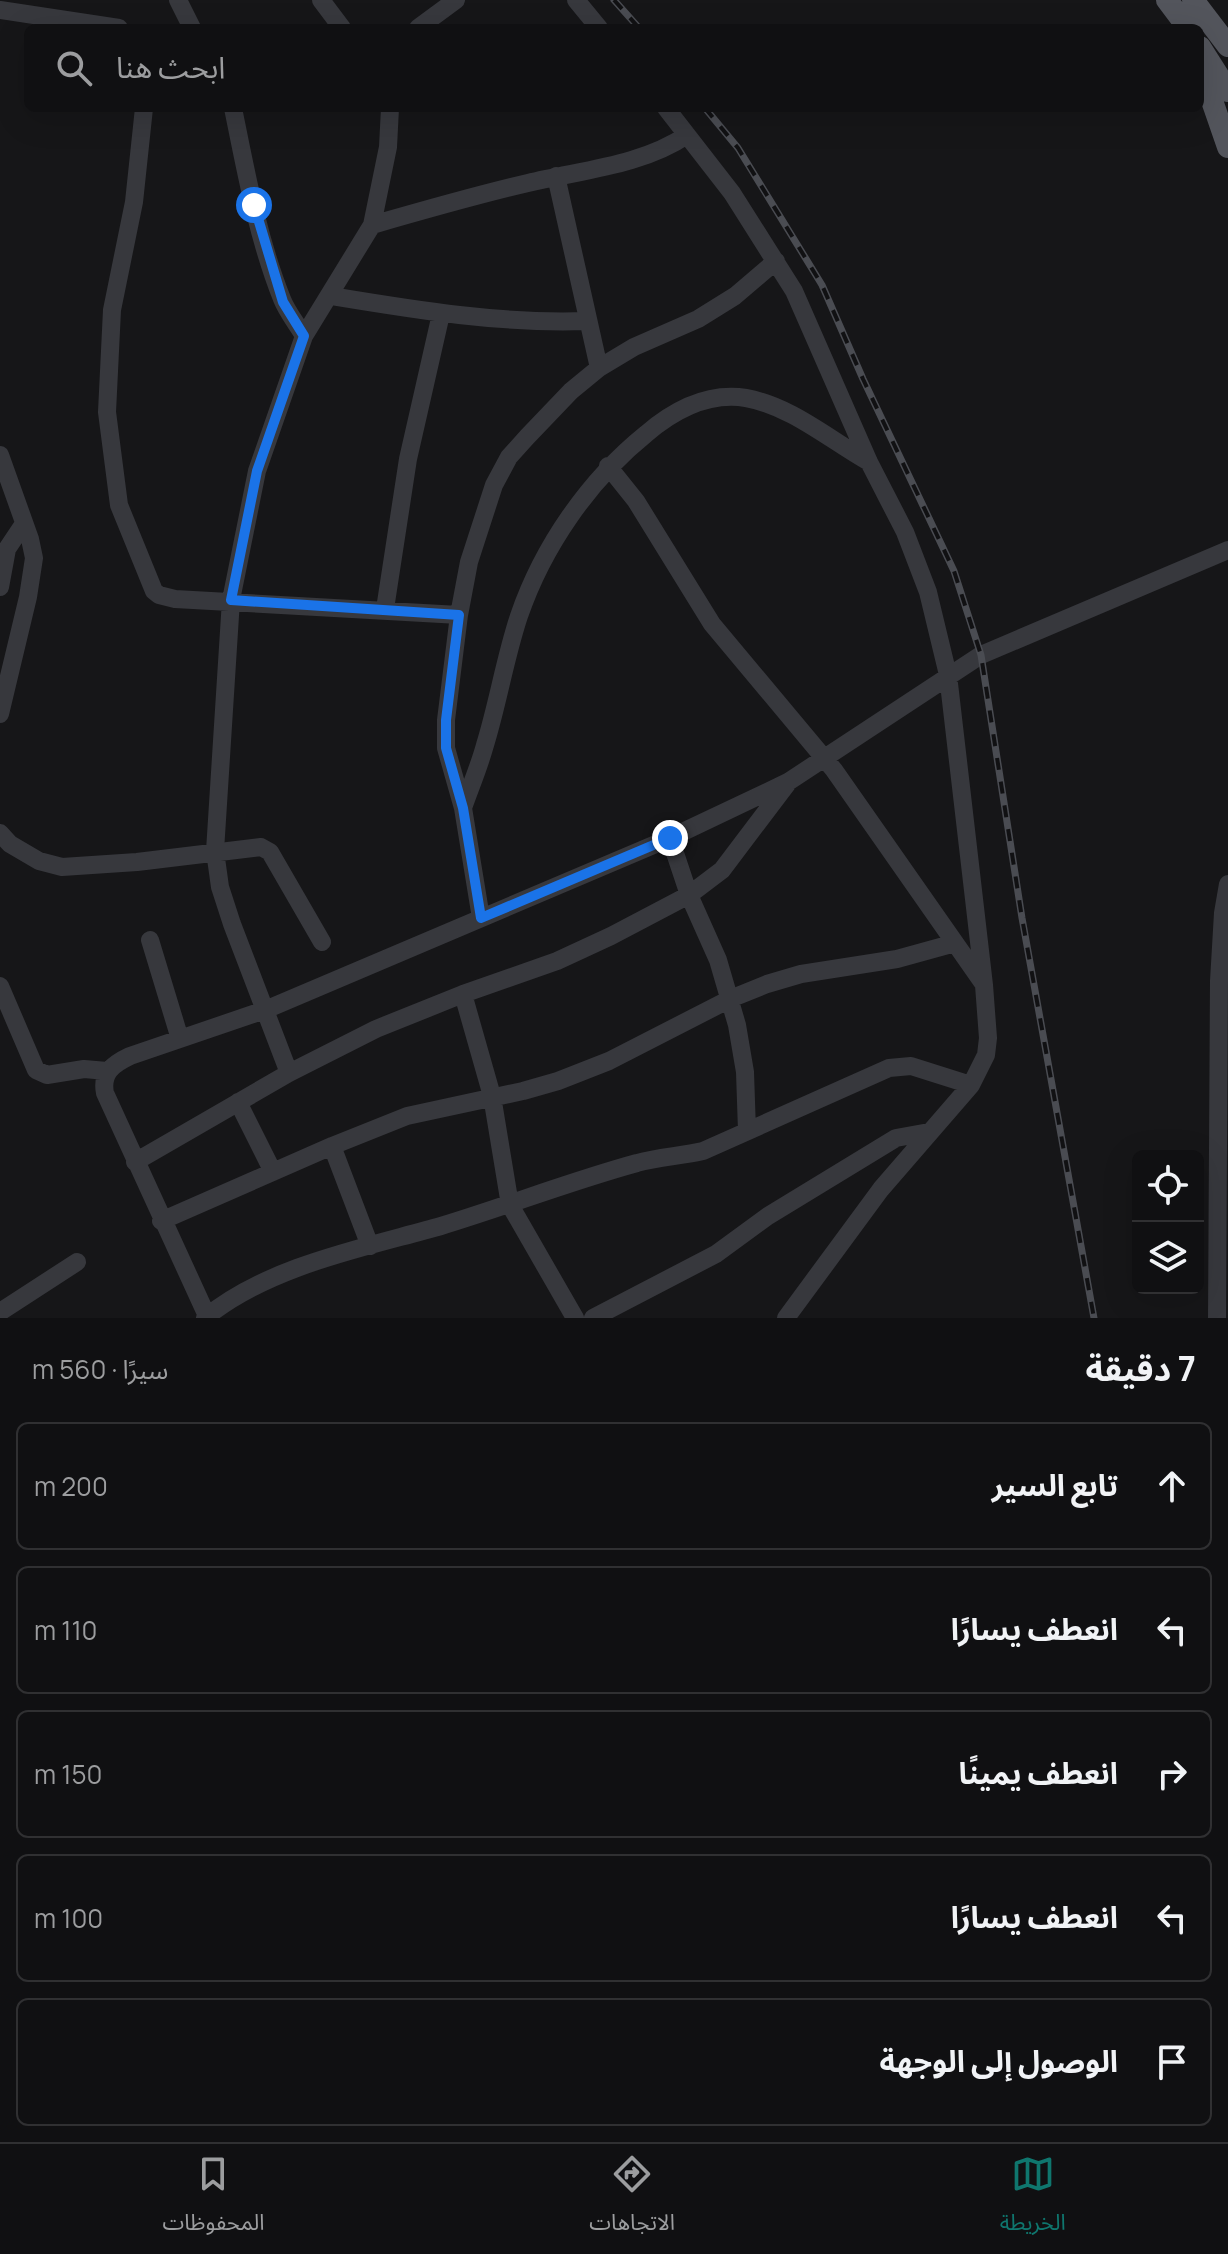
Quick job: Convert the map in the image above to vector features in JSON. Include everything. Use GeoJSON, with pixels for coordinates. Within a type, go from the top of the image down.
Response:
{"type":"FeatureCollection","features":[{"type":"Feature","properties":{"kind":"main road"},"geometry":{"type":"LineString","coordinates":[[1167,0],[1185,24]]}},
{"type":"Feature","properties":{"kind":"main road"},"geometry":{"type":"LineString","coordinates":[[1193,0],[1228,46]]}},
{"type":"Feature","properties":{"kind":"main road"},"geometry":{"type":"LineString","coordinates":[[1204,53],[1228,91]]}},
{"type":"Feature","properties":{"kind":"main road"},"geometry":{"type":"LineString","coordinates":[[1204,78],[1228,147]]}},
{"type":"Feature","properties":{"kind":"street"},"geometry":{"type":"LineString","coordinates":[[178,0],[190,24]]}},
{"type":"Feature","properties":{"kind":"street"},"geometry":{"type":"LineString","coordinates":[[423,24],[456,0]]}},
{"type":"Feature","properties":{"kind":"street"},"geometry":{"type":"LineString","coordinates":[[576,0],[596,24]]}},
{"type":"Feature","properties":{"kind":"street"},"geometry":{"type":"LineString","coordinates":[[324,1],[339,24]]}},
{"type":"Feature","properties":{"kind":"street"},"geometry":{"type":"LineString","coordinates":[[0,10],[93,24]]}},
{"type":"Feature","properties":{"kind":"street"},"geometry":{"type":"LineString","coordinates":[[144,112],[134,202],[112,310],[107,412],[119,505],[149,582],[159,595],[175,599],[459,615]]}},
{"type":"Feature","properties":{"kind":"street"},"geometry":{"type":"LineString","coordinates":[[234,112],[254,205],[274,276],[283,302],[304,336]]}},
{"type":"Feature","properties":{"kind":"street"},"geometry":{"type":"LineString","coordinates":[[289,1073],[220,887],[215,851],[231,600],[257,471],[304,336],[372,225],[388,147],[390,112]]}},
{"type":"Feature","properties":{"kind":"street"},"geometry":{"type":"LineString","coordinates":[[669,112],[732,193],[776,261],[809,323],[869,462],[905,532],[928,592],[948,675],[984,985],[988,1038],[986,1055],[971,1085],[865,1209],[786,1318]]}},
{"type":"Feature","properties":{"kind":"street"},"geometry":{"type":"LineString","coordinates":[[372,225],[556,176],[635,159],[687,135]]}},
{"type":"Feature","properties":{"kind":"street"},"geometry":{"type":"LineString","coordinates":[[556,176],[586,321],[599,368]]}},
{"type":"Feature","properties":{"kind":"street"},"geometry":{"type":"LineString","coordinates":[[481,918],[463,808],[446,748],[446,720],[469,562],[494,485],[509,457],[547,414],[599,368],[634,347],[708,313],[735,296],[776,261]]}},
{"type":"Feature","properties":{"kind":"street"},"geometry":{"type":"LineString","coordinates":[[331,296],[441,314],[517,321],[586,321]]}},
{"type":"Feature","properties":{"kind":"street"},"geometry":{"type":"LineString","coordinates":[[385,609],[408,459],[441,314]]}},
{"type":"Feature","properties":{"kind":"street"},"geometry":{"type":"LineString","coordinates":[[463,808],[485,747],[514,633],[546,557],[577,507],[608,466],[651,429],[700,401],[737,397],[783,412],[869,462]]}},
{"type":"Feature","properties":{"kind":"street"},"geometry":{"type":"LineString","coordinates":[[0,455],[34,558],[28,597],[0,714]]}},
{"type":"Feature","properties":{"kind":"street"},"geometry":{"type":"LineString","coordinates":[[608,466],[636,501],[712,624],[823,757],[984,985]]}},
{"type":"Feature","properties":{"kind":"street"},"geometry":{"type":"LineString","coordinates":[[0,587],[4,548],[23,525]]}},
{"type":"Feature","properties":{"kind":"street"},"geometry":{"type":"LineString","coordinates":[[0,986],[36,1070],[47,1075],[84,1069],[107,1071],[130,1056],[265,1010],[670,838],[788,782],[948,675],[994,649],[1228,550]]}},
{"type":"Feature","properties":{"kind":"street"},"geometry":{"type":"LineString","coordinates":[[135,1162],[289,1073],[376,1029],[557,961],[689,895],[722,870],[788,782]]}},
{"type":"Feature","properties":{"kind":"street"},"geometry":{"type":"LineString","coordinates":[[722,813],[731,813],[740,819],[745,842]]}},
{"type":"Feature","properties":{"kind":"street"},"geometry":{"type":"LineString","coordinates":[[670,838],[730,999],[745,1072],[747,1131]]}},
{"type":"Feature","properties":{"kind":"street"},"geometry":{"type":"LineString","coordinates":[[3,842],[39,861],[62,867],[137,862],[257,846],[270,852],[322,942]]}},
{"type":"Feature","properties":{"kind":"street"},"geometry":{"type":"LineString","coordinates":[[1217,1318],[1223,913],[1228,884]]}},
{"type":"Feature","properties":{"kind":"street"},"geometry":{"type":"LineString","coordinates":[[150,940],[180,1039]]}},
{"type":"Feature","properties":{"kind":"street"},"geometry":{"type":"LineString","coordinates":[[161,1221],[407,1116],[558,1081],[609,1061],[730,999],[801,974],[897,959],[955,943]]}},
{"type":"Feature","properties":{"kind":"street"},"geometry":{"type":"LineString","coordinates":[[463,994],[492,1096],[510,1205],[575,1318]]}},
{"type":"Feature","properties":{"kind":"street"},"geometry":{"type":"LineString","coordinates":[[107,1071],[105,1093],[207,1317],[252,1288],[289,1271],[510,1205],[641,1161],[675,1158],[703,1151],[889,1068],[911,1066],[971,1085]]}},
{"type":"Feature","properties":{"kind":"street"},"geometry":{"type":"LineString","coordinates":[[238,1102],[273,1172]]}},
{"type":"Feature","properties":{"kind":"street"},"geometry":{"type":"LineString","coordinates":[[593,1318],[716,1254],[768,1216],[896,1138],[929,1132]]}},
{"type":"Feature","properties":{"kind":"street"},"geometry":{"type":"LineString","coordinates":[[332,1146],[370,1246]]}},
{"type":"Feature","properties":{"kind":"street"},"geometry":{"type":"LineString","coordinates":[[2,1306],[77,1262]]}},
{"type":"Feature","properties":{"kind":"railway"},"geometry":{"type":"LineString","coordinates":[[614,0],[635,24]]}},
{"type":"Feature","properties":{"kind":"railway"},"geometry":{"type":"LineString","coordinates":[[708,112],[738,148],[822,285],[954,571],[981,655],[1022,918],[1094,1318]]}},
{"type":"Feature","properties":{"kind":"route"},"geometry":{"type":"LineString","coordinates":[[254,205],[283,302],[304,336],[257,471],[231,600],[459,615],[446,720],[446,748],[463,808],[481,918],[670,838]]}}]}
